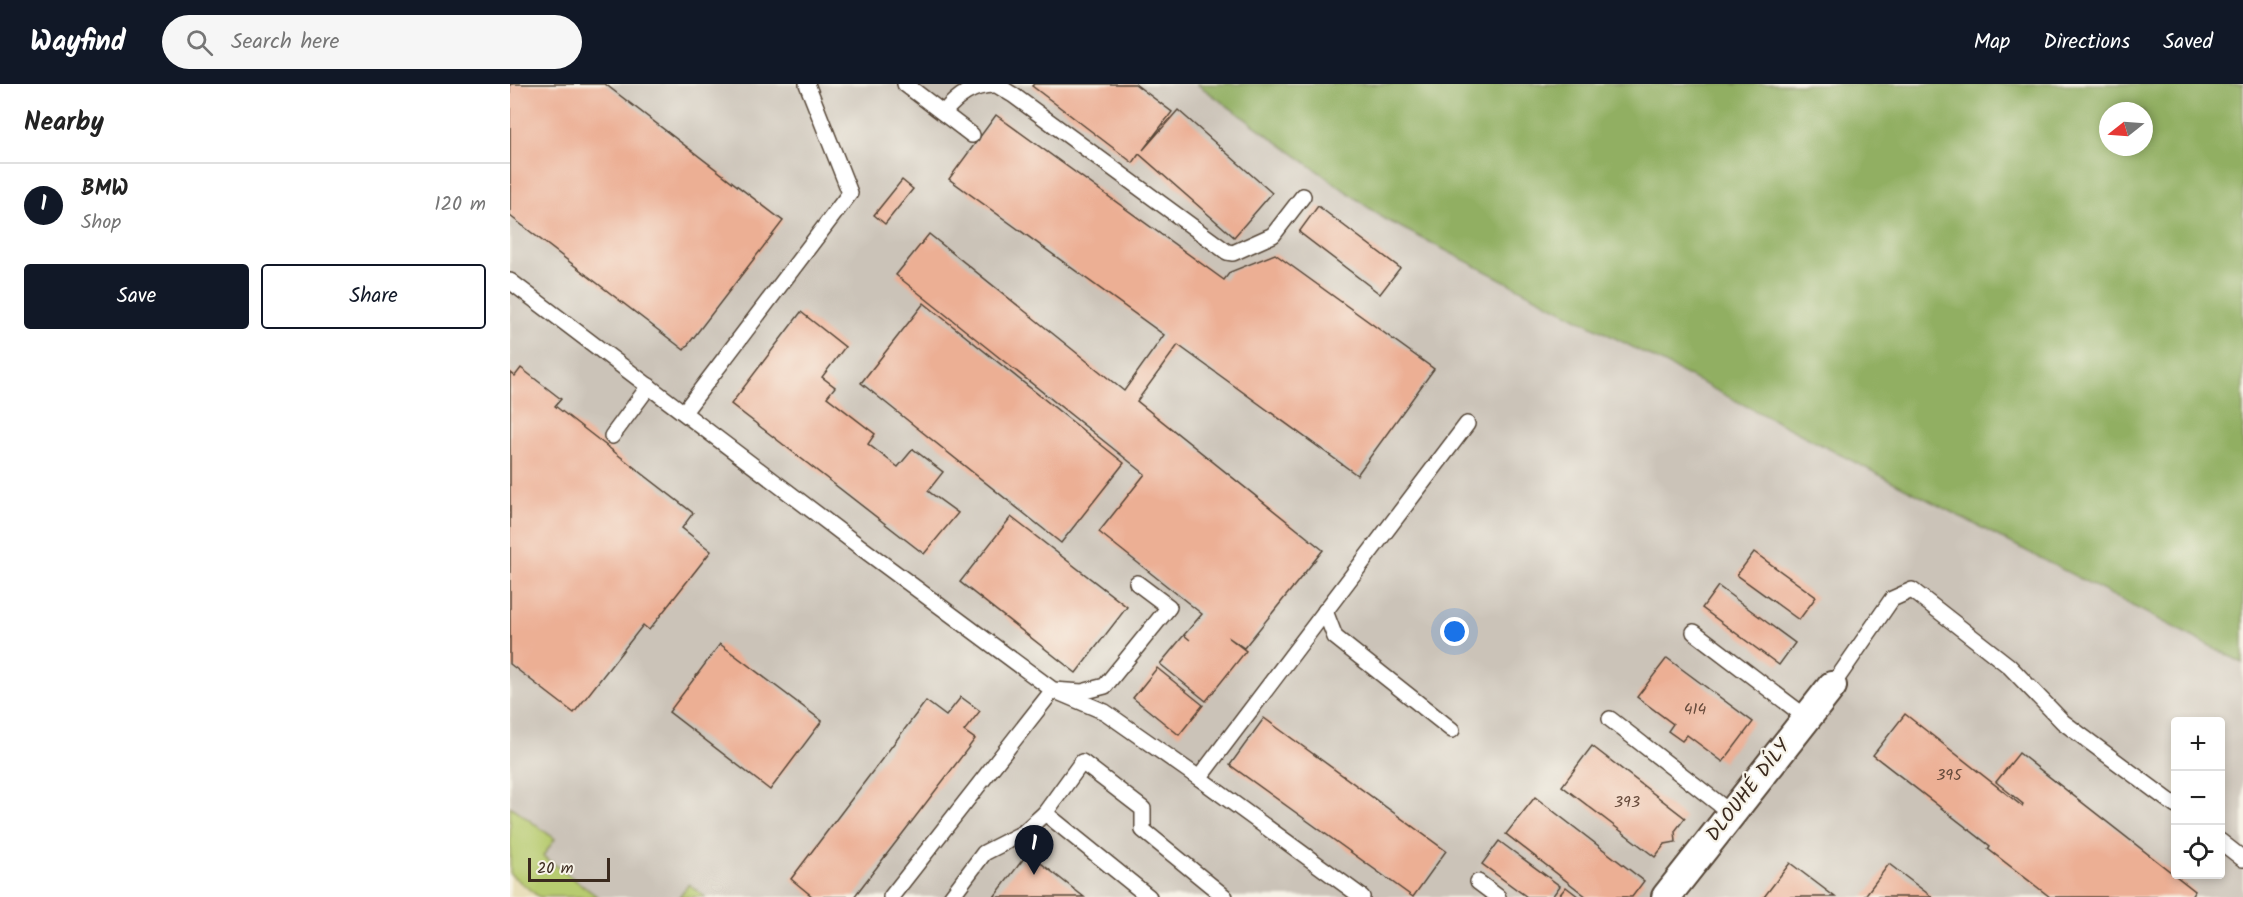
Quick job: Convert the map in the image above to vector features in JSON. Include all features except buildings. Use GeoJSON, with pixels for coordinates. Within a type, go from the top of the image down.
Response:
{"type":"FeatureCollection","features":[{"type":"Feature","properties":{"kind":"street","name":"DLOUHÉ DÍLY"},"geometry":{"type":"LineString","coordinates":[[1666,897],[1832,686]]}},
{"type":"Feature","properties":{"kind":"lane"},"geometry":{"type":"LineString","coordinates":[[684,412],[850,193],[807,84]]}},
{"type":"Feature","properties":{"kind":"lane"},"geometry":{"type":"LineString","coordinates":[[904,84],[972,135]]}},
{"type":"Feature","properties":{"kind":"lane"},"geometry":{"type":"LineString","coordinates":[[944,112],[961,92],[976,86],[995,85],[1013,95],[1227,252],[1233,253],[1273,235],[1303,196]]}},
{"type":"Feature","properties":{"kind":"lane"},"geometry":{"type":"LineString","coordinates":[[510,282],[1053,690],[1105,712],[1362,897]]}},
{"type":"Feature","properties":{"kind":"lane"},"geometry":{"type":"LineString","coordinates":[[612,436],[649,386]]}},
{"type":"Feature","properties":{"kind":"lane"},"geometry":{"type":"LineString","coordinates":[[1199,778],[1467,424]]}},
{"type":"Feature","properties":{"kind":"lane"},"geometry":{"type":"LineString","coordinates":[[1053,690],[1082,692],[1105,686],[1169,607],[1137,583]]}},
{"type":"Feature","properties":{"kind":"lane"},"geometry":{"type":"LineString","coordinates":[[1832,686],[1892,598],[1912,590],[2008,666],[2063,722],[2171,803]]}},
{"type":"Feature","properties":{"kind":"lane"},"geometry":{"type":"LineString","coordinates":[[1326,611],[1335,638],[1452,730]]}},
{"type":"Feature","properties":{"kind":"lane"},"geometry":{"type":"LineString","coordinates":[[1694,632],[1807,718]]}},
{"type":"Feature","properties":{"kind":"lane"},"geometry":{"type":"LineString","coordinates":[[891,897],[1053,690]]}},
{"type":"Feature","properties":{"kind":"lane"},"geometry":{"type":"LineString","coordinates":[[1610,719],[1732,814]]}},
{"type":"Feature","properties":{"kind":"lane"},"geometry":{"type":"LineString","coordinates":[[951,897],[984,854],[1023,833],[1045,813],[1082,762],[1143,809],[1143,830],[1225,897]]}},
{"type":"Feature","properties":{"kind":"lane"},"geometry":{"type":"LineString","coordinates":[[1045,813],[1149,897]]}},
{"type":"Feature","properties":{"kind":"lane"},"geometry":{"type":"LineString","coordinates":[[2225,845],[2243,859]]}},
{"type":"Feature","properties":{"kind":"lane"},"geometry":{"type":"LineString","coordinates":[[1478,882],[1498,897]]}},
{"type":"Feature","properties":{"kind":"shaded area"},"geometry":{"type":"Polygon","coordinates":[[[510,84],[1197,84],[1383,218],[2243,663],[2243,897],[705,897],[689,884],[679,897],[598,897],[543,855],[554,839],[510,805],[510,84]]]}},
{"type":"Feature","properties":{"kind":"green space"},"geometry":{"type":"Polygon","coordinates":[[[1197,84],[2243,84],[2243,663],[1383,218],[1197,84]]]}},
{"type":"Feature","properties":{"kind":"green space"},"geometry":{"type":"Polygon","coordinates":[[[510,806],[555,839],[543,856],[598,897],[539,897],[510,874],[510,806]]]}},
{"type":"Feature","properties":{"kind":"green space"},"geometry":{"type":"Polygon","coordinates":[[[689,884],[705,897],[679,897],[689,884]]]}},
{"type":"Feature","properties":{"kind":"place","name":"BMW"},"geometry":{"type":"Point","coordinates":[1034,875]}}]}
